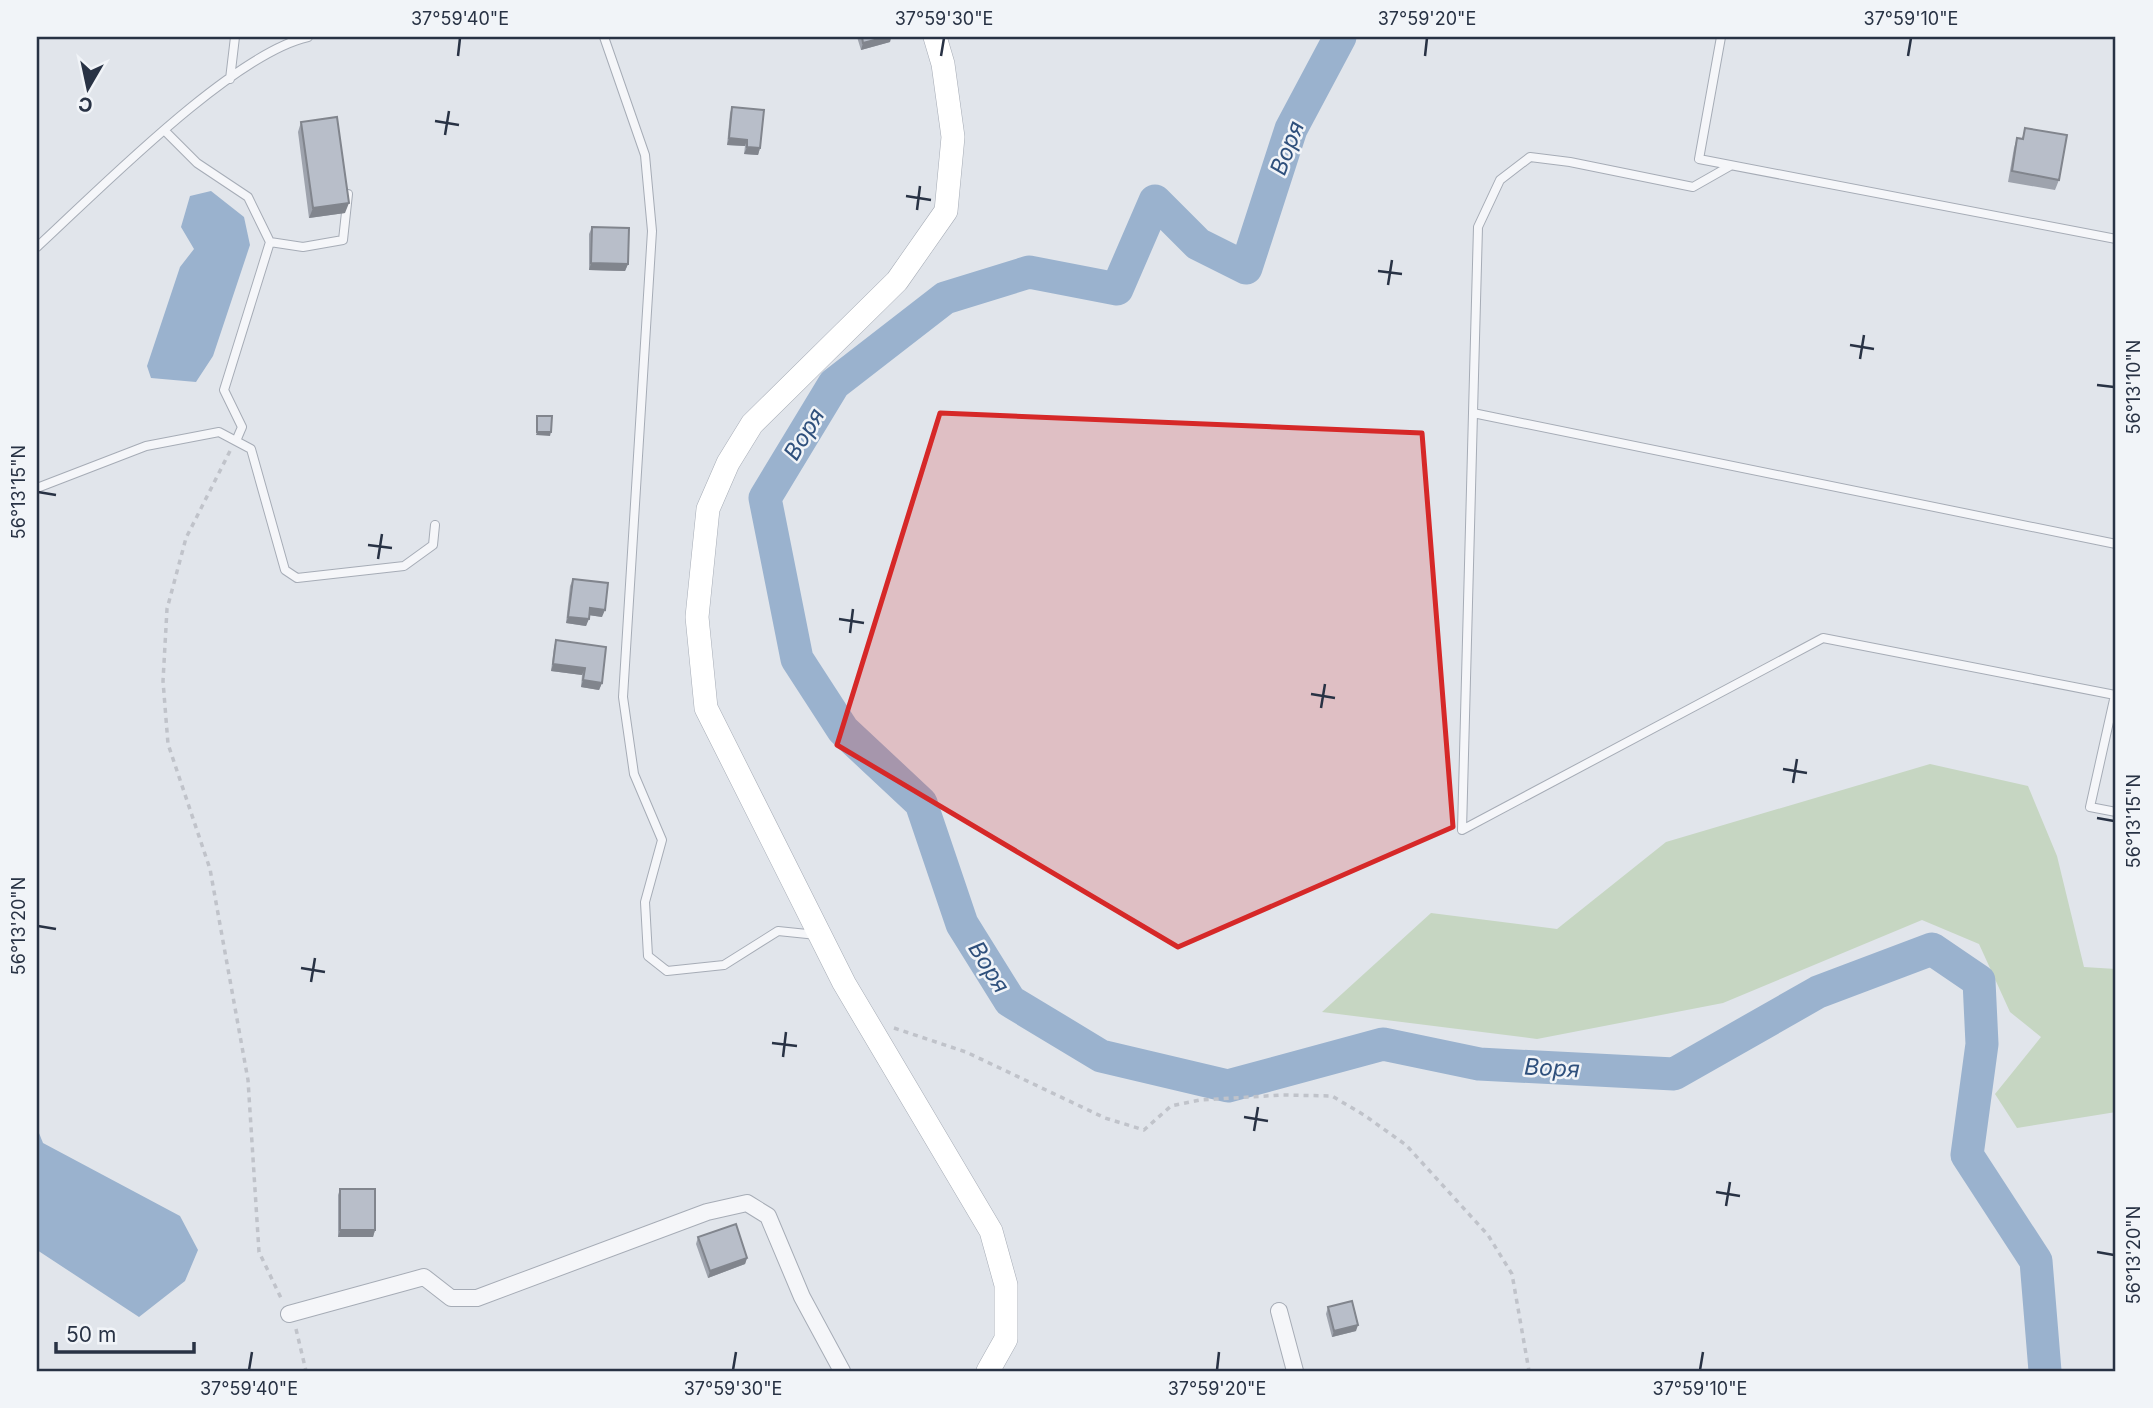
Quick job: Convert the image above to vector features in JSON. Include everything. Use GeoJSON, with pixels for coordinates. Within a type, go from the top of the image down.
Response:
{"type":"FeatureCollection","features":[{"type":"Feature","properties":{"kind":"street"},"geometry":{"type":"LineString","coordinates":[[935,37],[943,64],[953,137],[946,211],[897,281],[752,424],[728,463],[708,509],[697,617],[706,708],[820,935],[864,1016],[991,1231],[1006,1285],[1006,1339],[988,1371]]}},
{"type":"Feature","properties":{"kind":"street"},"geometry":{"type":"LineString","coordinates":[[289,1314],[424,1277],[451,1298],[477,1298],[707,1212],[747,1203],[768,1216],[802,1297],[842,1371]]}},
{"type":"Feature","properties":{"kind":"street"},"geometry":{"type":"LineString","coordinates":[[1279,1311],[1295,1371]]}},
{"type":"Feature","properties":{"kind":"lane"},"geometry":{"type":"LineString","coordinates":[[230,79],[235,37]]}},
{"type":"Feature","properties":{"kind":"lane"},"geometry":{"type":"LineString","coordinates":[[37,247],[165,131],[230,79],[289,41],[308,37]]}},
{"type":"Feature","properties":{"kind":"lane"},"geometry":{"type":"LineString","coordinates":[[604,37],[645,155],[652,232],[623,697],[634,774],[662,840],[645,902],[648,956],[667,971],[724,965],[778,931],[820,935]]}},
{"type":"Feature","properties":{"kind":"lane"},"geometry":{"type":"LineString","coordinates":[[1721,37],[1699,159],[2116,239]]}},
{"type":"Feature","properties":{"kind":"lane"},"geometry":{"type":"LineString","coordinates":[[165,131],[197,163],[248,197],[270,242],[224,390],[242,427],[236,441]]}},
{"type":"Feature","properties":{"kind":"lane"},"geometry":{"type":"LineString","coordinates":[[1730,166],[1693,187],[1570,162],[1530,157],[1500,180],[1478,227],[1462,830],[1824,638],[2115,695],[2090,807],[2116,812]]}},
{"type":"Feature","properties":{"kind":"lane"},"geometry":{"type":"LineString","coordinates":[[270,242],[303,247],[344,240],[348,194]]}},
{"type":"Feature","properties":{"kind":"lane"},"geometry":{"type":"LineString","coordinates":[[1472,413],[2116,544]]}},
{"type":"Feature","properties":{"kind":"lane"},"geometry":{"type":"LineString","coordinates":[[37,488],[146,446],[219,432],[251,449],[285,570],[298,578],[404,566],[433,545],[435,526]]}},
{"type":"Feature","properties":{"kind":"path"},"geometry":{"type":"LineString","coordinates":[[236,441],[186,538],[167,610],[163,681],[168,744],[210,869],[248,1080],[260,1252],[297,1330],[306,1371]]}},
{"type":"Feature","properties":{"kind":"path"},"geometry":{"type":"LineString","coordinates":[[864,1016],[966,1052],[1105,1118],[1144,1130],[1171,1106],[1200,1100],[1283,1095],[1332,1096],[1406,1145],[1488,1235],[1512,1274],[1529,1371]]}},
{"type":"Feature","properties":{"kind":"highlighted area"},"geometry":{"type":"Polygon","coordinates":[[[940,413],[1422,433],[1453,827],[1178,947],[837,745],[940,413]]]}},
{"type":"Feature","properties":{"kind":"green space"},"geometry":{"type":"Polygon","coordinates":[[[1930,764],[2028,786],[2057,856],[2084,967],[2116,969],[2116,1112],[2017,1128],[1995,1094],[2041,1037],[2010,1012],[1979,944],[1922,920],[1723,1003],[1537,1039],[1322,1012],[1431,913],[1557,929],[1666,842],[1930,764]]]}},
{"type":"Feature","properties":{"kind":"water"},"geometry":{"type":"Polygon","coordinates":[[[211,191],[244,217],[250,245],[213,356],[196,382],[151,378],[147,366],[180,267],[194,249],[181,227],[190,196],[211,191]]]}},
{"type":"Feature","properties":{"kind":"water"},"geometry":{"type":"Polygon","coordinates":[[[37,1128],[43,1143],[180,1216],[198,1250],[185,1281],[139,1317],[37,1250],[37,1128]]]}},
{"type":"Feature","properties":{"kind":"building"},"geometry":{"type":"Polygon","coordinates":[[[862,37],[886,37],[863,43],[862,37]]]}},
{"type":"Feature","properties":{"kind":"building"},"geometry":{"type":"Polygon","coordinates":[[[732,107],[764,110],[760,148],[747,147],[747,140],[729,138],[732,107]]]}},
{"type":"Feature","properties":{"kind":"building"},"geometry":{"type":"Polygon","coordinates":[[[337,117],[349,203],[313,208],[301,122],[337,117]]]}},
{"type":"Feature","properties":{"kind":"building"},"geometry":{"type":"Polygon","coordinates":[[[2025,128],[2067,135],[2059,180],[2012,171],[2017,138],[2023,139],[2025,128]]]}},
{"type":"Feature","properties":{"kind":"building"},"geometry":{"type":"Polygon","coordinates":[[[592,227],[629,228],[628,264],[591,263],[592,227]]]}},
{"type":"Feature","properties":{"kind":"building"},"geometry":{"type":"Polygon","coordinates":[[[537,416],[552,416],[551,432],[537,432],[537,416]]]}},
{"type":"Feature","properties":{"kind":"building"},"geometry":{"type":"Polygon","coordinates":[[[573,579],[608,583],[605,610],[590,608],[589,619],[568,617],[573,579]]]}},
{"type":"Feature","properties":{"kind":"building"},"geometry":{"type":"Polygon","coordinates":[[[556,640],[606,647],[602,683],[583,680],[585,668],[553,664],[556,640]]]}},
{"type":"Feature","properties":{"kind":"building"},"geometry":{"type":"Polygon","coordinates":[[[340,1189],[375,1189],[375,1230],[340,1230],[340,1189]]]}},
{"type":"Feature","properties":{"kind":"building"},"geometry":{"type":"Polygon","coordinates":[[[736,1224],[747,1258],[710,1271],[698,1237],[736,1224]]]}},
{"type":"Feature","properties":{"kind":"building"},"geometry":{"type":"Polygon","coordinates":[[[1352,1301],[1358,1325],[1334,1331],[1328,1307],[1352,1301]]]}},
{"type":"Feature","properties":{"kind":"waterway","name":"Воря"},"geometry":{"type":"LineString","coordinates":[[1340,37],[1291,129],[1246,268],[1198,244],[1155,201],[1117,289],[1029,272],[945,298],[834,384],[765,498],[797,659],[843,730],[921,803],[962,924],[1010,1001],[1101,1056],[1228,1086],[1383,1044],[1479,1064],[1674,1074],[1818,992],[1932,949],[1979,981],[1982,1044],[1967,1155],[2036,1261],[2045,1371]]}}]}
